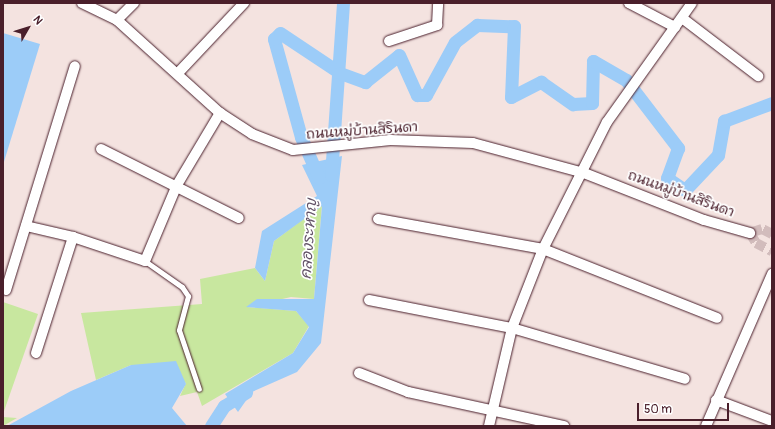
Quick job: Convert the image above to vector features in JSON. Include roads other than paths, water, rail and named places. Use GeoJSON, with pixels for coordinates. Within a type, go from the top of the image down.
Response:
{"type":"FeatureCollection","features":[{"type":"Feature","properties":{"kind":"street","name":"ถนนหมู่บ้านสิรินดา"},"geometry":{"type":"LineString","coordinates":[[82,3],[117,20],[179,72],[220,113],[252,134],[292,150],[346,143],[390,140],[473,143],[584,173],[704,220],[750,233]]}},
{"type":"Feature","properties":{"kind":"street"},"geometry":{"type":"LineString","coordinates":[[117,20],[134,3]]}},
{"type":"Feature","properties":{"kind":"street"},"geometry":{"type":"LineString","coordinates":[[179,72],[244,3]]}},
{"type":"Feature","properties":{"kind":"street"},"geometry":{"type":"LineString","coordinates":[[389,41],[437,25],[438,3]]}},
{"type":"Feature","properties":{"kind":"street"},"geometry":{"type":"LineString","coordinates":[[629,3],[675,27]]}},
{"type":"Feature","properties":{"kind":"street"},"geometry":{"type":"LineString","coordinates":[[488,426],[491,408],[512,328],[543,249],[584,173],[595,145],[625,95],[692,3]]}},
{"type":"Feature","properties":{"kind":"street"},"geometry":{"type":"LineString","coordinates":[[682,18],[758,76]]}},
{"type":"Feature","properties":{"kind":"street"},"geometry":{"type":"LineString","coordinates":[[6,290],[76,66]]}},
{"type":"Feature","properties":{"kind":"street"},"geometry":{"type":"LineString","coordinates":[[26,226],[73,237],[145,261],[177,185],[220,113]]}},
{"type":"Feature","properties":{"kind":"street"},"geometry":{"type":"LineString","coordinates":[[101,150],[177,185],[239,218]]}},
{"type":"Feature","properties":{"kind":"street"},"geometry":{"type":"LineString","coordinates":[[378,219],[543,249],[717,318]]}},
{"type":"Feature","properties":{"kind":"street"},"geometry":{"type":"LineString","coordinates":[[36,353],[73,237]]}},
{"type":"Feature","properties":{"kind":"street"},"geometry":{"type":"LineString","coordinates":[[706,426],[772,274]]}},
{"type":"Feature","properties":{"kind":"street"},"geometry":{"type":"LineString","coordinates":[[369,300],[512,328],[685,379]]}},
{"type":"Feature","properties":{"kind":"street"},"geometry":{"type":"LineString","coordinates":[[359,373],[408,392],[491,408],[564,426]]}},
{"type":"Feature","properties":{"kind":"street"},"geometry":{"type":"LineString","coordinates":[[716,400],[772,421]]}},
{"type":"Feature","properties":{"kind":"lane"},"geometry":{"type":"LineString","coordinates":[[145,261],[182,287],[188,296],[179,330],[199,389]]}},
{"type":"Feature","properties":{"kind":"water"},"geometry":{"type":"Polygon","coordinates":[[[3,33],[40,44],[3,165],[3,33]]]}},
{"type":"Feature","properties":{"kind":"water"},"geometry":{"type":"Polygon","coordinates":[[[342,156],[321,343],[297,372],[252,392],[238,412],[225,394],[293,353],[309,327],[296,311],[246,307],[257,299],[314,299],[322,206],[274,241],[265,281],[255,268],[262,231],[317,196],[302,165],[342,156]]]}},
{"type":"Feature","properties":{"kind":"water"},"geometry":{"type":"Polygon","coordinates":[[[176,361],[186,384],[172,408],[187,426],[7,426],[71,391],[131,365],[176,361]]]}},
{"type":"Feature","properties":{"kind":"waterway","name":"คลองระหาญ"},"geometry":{"type":"LineString","coordinates":[[331,175],[343,3]]}},
{"type":"Feature","properties":{"kind":"waterway"},"geometry":{"type":"LineString","coordinates":[[319,178],[301,137],[274,39],[280,33],[340,73],[365,82],[399,55],[417,95],[426,95],[455,42],[477,25],[514,26],[511,97],[541,82],[573,104],[592,103],[593,61],[626,80],[678,148],[667,178],[685,190],[718,155],[724,121],[772,103]]}},
{"type":"Feature","properties":{"kind":"waterway","name":"คลองระหาญ"},"geometry":{"type":"LineString","coordinates":[[211,426],[224,406],[246,392]]}},
{"type":"Feature","properties":{"kind":"tunnel"},"geometry":{"type":"LineString","coordinates":[[772,234],[762,229],[750,233],[756,243],[772,251]]}}]}
